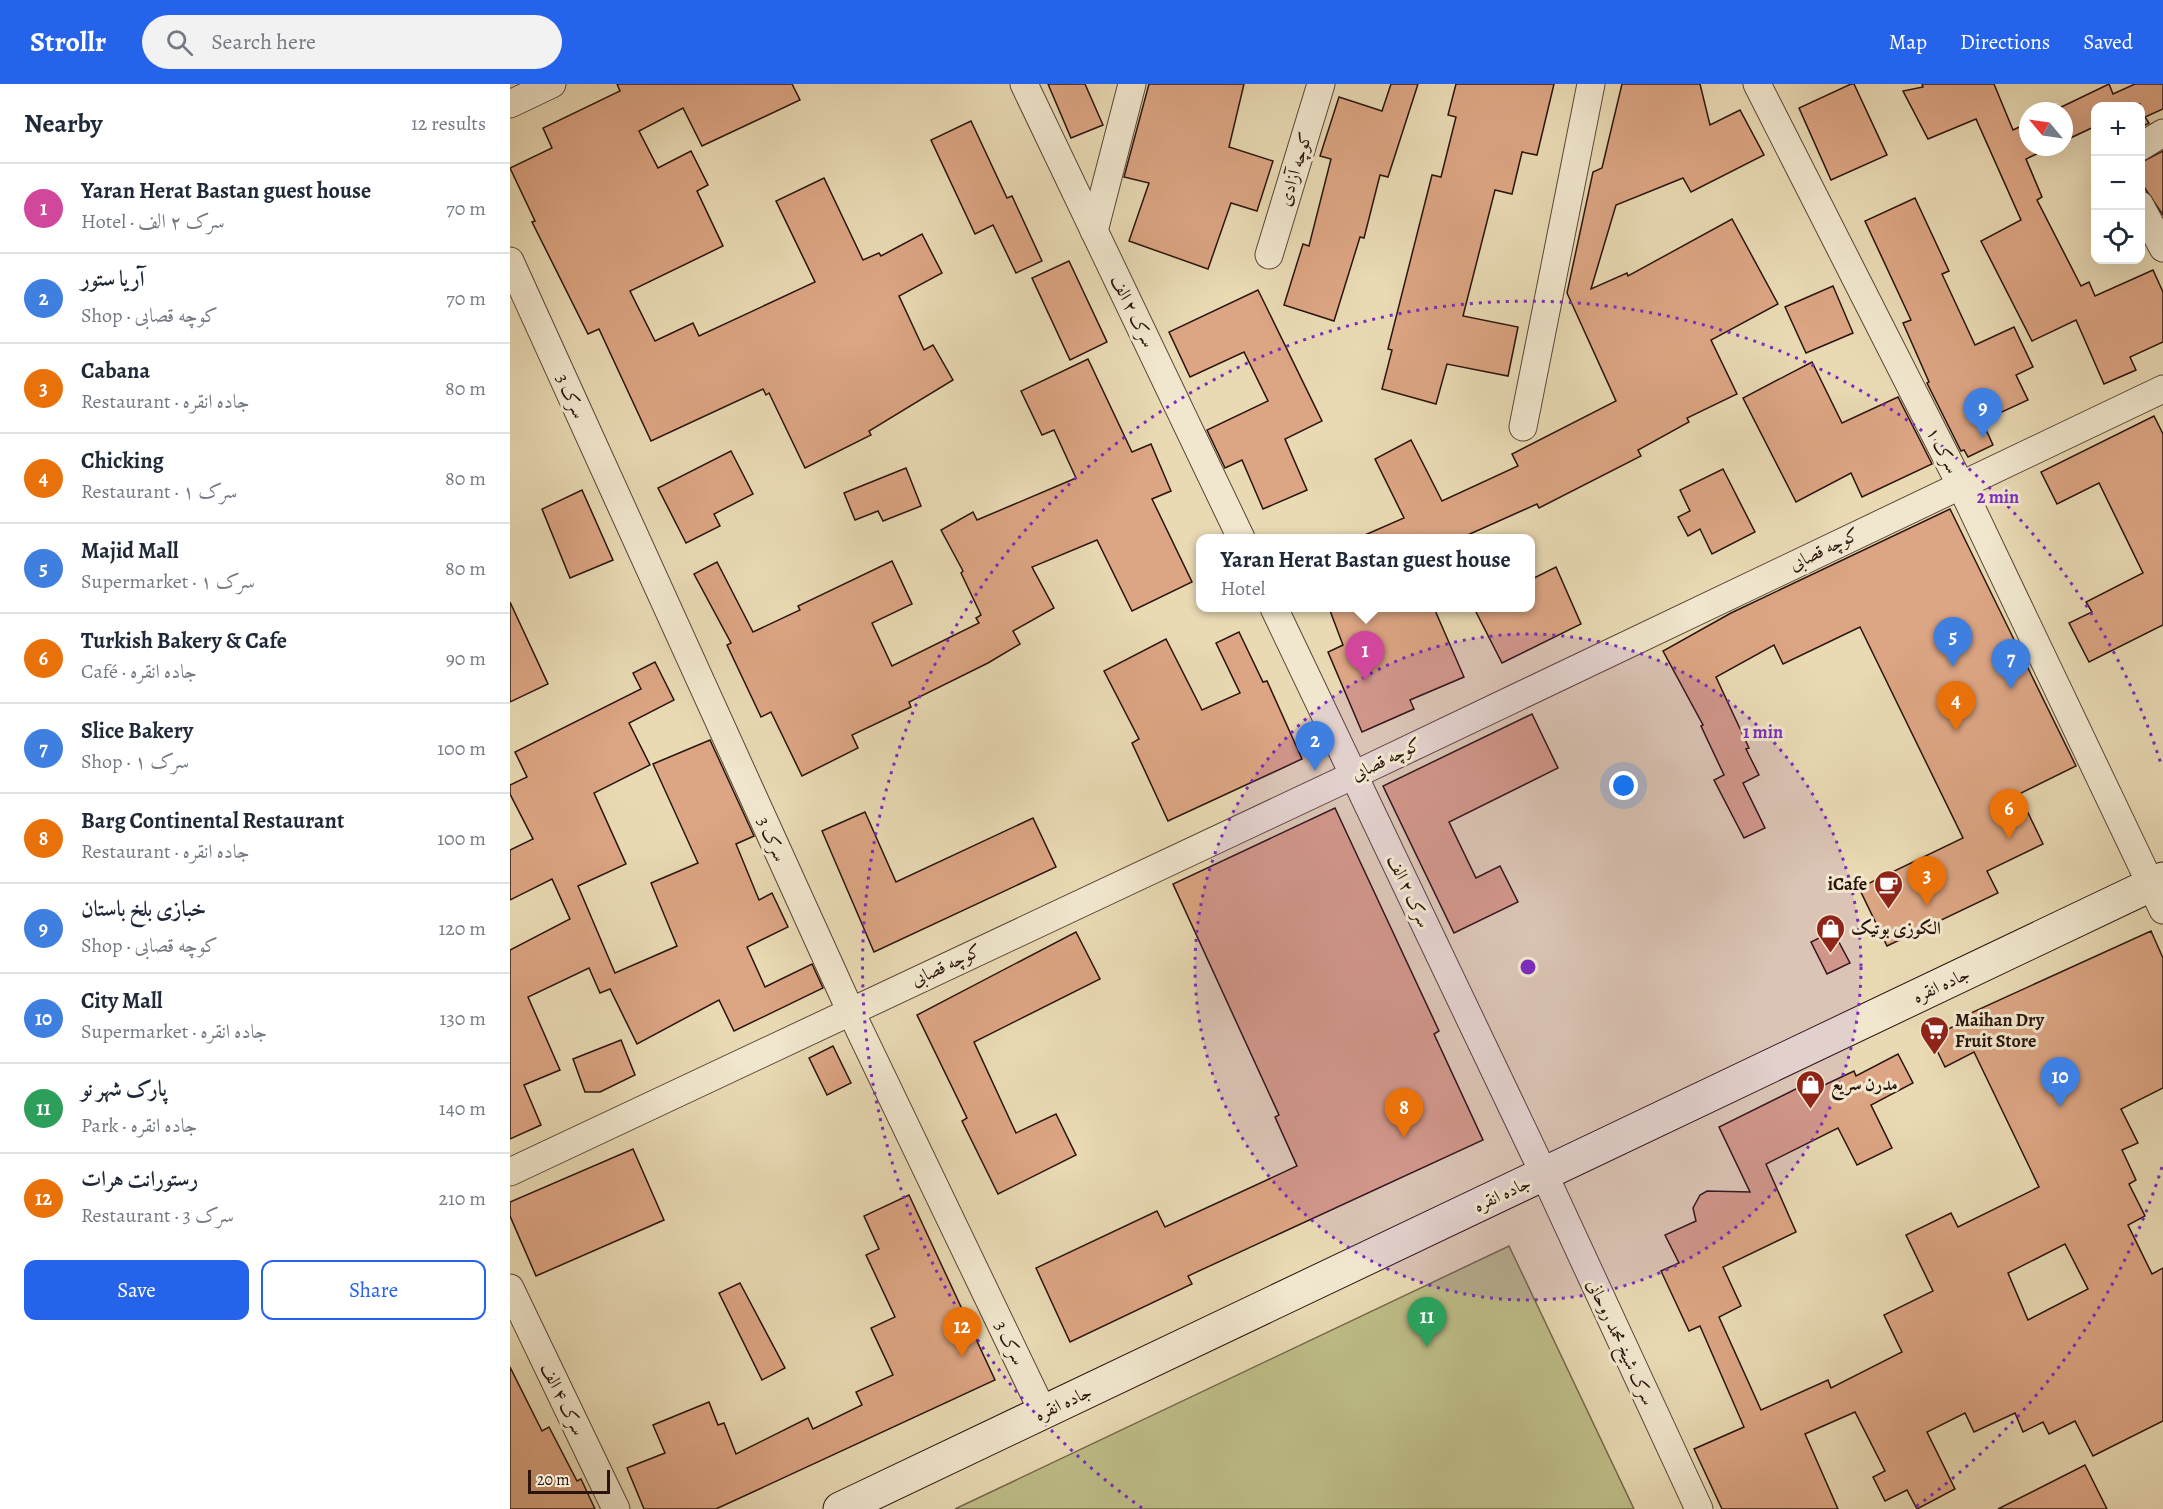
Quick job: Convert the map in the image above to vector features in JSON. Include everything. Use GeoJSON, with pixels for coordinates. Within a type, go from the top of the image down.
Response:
{"type":"FeatureCollection","features":[{"type":"Feature","properties":{"kind":"main road","name":"جاده انقره"},"geometry":{"type":"LineString","coordinates":[[840,1509],[1544,1174],[2159,891]]}},
{"type":"Feature","properties":{"kind":"street"},"geometry":{"type":"LineString","coordinates":[[510,104],[552,84]]}},
{"type":"Feature","properties":{"kind":"street","name":"سرک ۲ الف"},"geometry":{"type":"LineString","coordinates":[[1024,84],[1239,534]]}},
{"type":"Feature","properties":{"kind":"street"},"geometry":{"type":"LineString","coordinates":[[1094,231],[1132,84]]}},
{"type":"Feature","properties":{"kind":"street","name":"کوچه آزادی"},"geometry":{"type":"LineString","coordinates":[[1269,255],[1321,84]]}},
{"type":"Feature","properties":{"kind":"street"},"geometry":{"type":"LineString","coordinates":[[1523,427],[1591,84]]}},
{"type":"Feature","properties":{"kind":"street","name":"سرک ۱"},"geometry":{"type":"LineString","coordinates":[[1757,84],[1960,484],[2159,891]]}},
{"type":"Feature","properties":{"kind":"street"},"geometry":{"type":"LineString","coordinates":[[2145,144],[2163,133]]}},
{"type":"Feature","properties":{"kind":"street"},"geometry":{"type":"LineString","coordinates":[[2143,210],[2163,248]]}},
{"type":"Feature","properties":{"kind":"street","name":"سرک 3"},"geometry":{"type":"LineString","coordinates":[[510,261],[850,1010],[1043,1412]]}},
{"type":"Feature","properties":{"kind":"street","name":"کوچه قصابی"},"geometry":{"type":"LineString","coordinates":[[510,1172],[850,1010],[1354,775],[2163,389]]}},
{"type":"Feature","properties":{"kind":"street","name":"سرک ۲ الف"},"geometry":{"type":"LineString","coordinates":[[1276,612],[1544,1174]]}},
{"type":"Feature","properties":{"kind":"street","name":"سرک شیخ محمد روحانی"},"geometry":{"type":"LineString","coordinates":[[1544,1174],[1699,1509]]}},
{"type":"Feature","properties":{"kind":"street","name":"سرک ۴ الف"},"geometry":{"type":"LineString","coordinates":[[510,1288],[616,1509]]}},
{"type":"Feature","properties":{"kind":"shaded area"},"geometry":{"type":"Polygon","coordinates":[[[1509,1246],[1634,1509],[955,1509],[1509,1246]]]}},
{"type":"Feature","properties":{"kind":"building"},"geometry":{"type":"Polygon","coordinates":[[[617,84],[792,84],[800,100],[702,146],[683,108],[639,131],[658,168],[691,151],[708,185],[697,191],[723,246],[630,291],[655,341],[693,323],[699,336],[815,282],[776,201],[824,178],[863,260],[879,253],[881,256],[922,234],[942,273],[899,296],[924,350],[933,345],[953,380],[869,431],[871,435],[805,468],[769,393],[766,395],[763,389],[651,441],[599,329],[588,334],[532,222],[535,221],[510,168],[552,148],[543,128],[620,91],[617,84]]]}},
{"type":"Feature","properties":{"kind":"building"},"geometry":{"type":"Polygon","coordinates":[[[1048,84],[1085,84],[1103,125],[1071,138],[1048,84]]]}},
{"type":"Feature","properties":{"kind":"building"},"geometry":{"type":"Polygon","coordinates":[[[1149,84],[1244,84],[1229,147],[1273,161],[1257,211],[1231,203],[1208,269],[1129,241],[1149,183],[1124,177],[1149,84]]]}},
{"type":"Feature","properties":{"kind":"building"},"geometry":{"type":"Polygon","coordinates":[[[1391,84],[1418,84],[1388,177],[1380,175],[1364,238],[1360,237],[1334,321],[1284,305],[1303,244],[1309,246],[1331,159],[1320,156],[1339,97],[1382,111],[1391,84]]]}},
{"type":"Feature","properties":{"kind":"building"},"geometry":{"type":"Polygon","coordinates":[[[1456,84],[1554,84],[1537,155],[1522,152],[1512,194],[1495,190],[1463,316],[1518,327],[1508,376],[1447,364],[1436,404],[1382,389],[1392,350],[1388,349],[1432,175],[1441,177],[1456,117],[1448,115],[1456,84]]]}},
{"type":"Feature","properties":{"kind":"building"},"geometry":{"type":"Polygon","coordinates":[[[1622,84],[1700,84],[1710,125],[1740,110],[1764,155],[1691,192],[1683,178],[1616,205],[1591,289],[1627,273],[1628,276],[1732,219],[1778,304],[1711,340],[1737,394],[1687,418],[1689,422],[1638,450],[1641,456],[1539,508],[1537,504],[1470,534],[1367,534],[1404,518],[1375,459],[1411,440],[1442,501],[1518,466],[1512,454],[1616,401],[1567,293],[1593,172],[1602,168],[1622,84]]]}},
{"type":"Feature","properties":{"kind":"building"},"geometry":{"type":"Polygon","coordinates":[[[1854,84],[1887,155],[1831,180],[1799,108],[1854,84]]]}},
{"type":"Feature","properties":{"kind":"building"},"geometry":{"type":"Polygon","coordinates":[[[1922,84],[1994,84],[2013,130],[2019,127],[2019,156],[2032,156],[2026,159],[2042,197],[2037,200],[2081,286],[2089,282],[2095,296],[2153,270],[2163,292],[2163,342],[2130,357],[2136,370],[2104,384],[2076,320],[2032,341],[1981,241],[2021,220],[1976,119],[1928,139],[1903,91],[1923,87],[1922,84]]]}},
{"type":"Feature","properties":{"kind":"building"},"geometry":{"type":"Polygon","coordinates":[[[2109,84],[2113,94],[2135,84],[2163,84],[2163,109],[2145,117],[2145,102],[2091,102],[2091,128],[2073,137],[2072,102],[2109,84]]]}},
{"type":"Feature","properties":{"kind":"building"},"geometry":{"type":"Polygon","coordinates":[[[971,121],[1007,198],[1012,196],[1042,261],[1016,273],[993,225],[975,234],[931,140],[971,121]]]}},
{"type":"Feature","properties":{"kind":"building"},"geometry":{"type":"Polygon","coordinates":[[[2163,151],[2163,215],[2145,188],[2145,160],[2163,151]]]}},
{"type":"Feature","properties":{"kind":"building"},"geometry":{"type":"Polygon","coordinates":[[[1915,198],[1949,271],[1942,274],[1975,345],[2014,327],[2033,367],[2016,375],[2028,400],[1982,421],[1993,445],[1968,457],[1964,450],[1961,451],[1927,383],[1929,382],[1903,323],[1911,320],[1865,221],[1915,198]]]}},
{"type":"Feature","properties":{"kind":"building"},"geometry":{"type":"Polygon","coordinates":[[[1069,261],[1107,342],[1070,360],[1032,278],[1069,261]]]}},
{"type":"Feature","properties":{"kind":"building"},"geometry":{"type":"Polygon","coordinates":[[[1833,286],[1853,333],[1806,353],[1785,307],[1833,286]]]}},
{"type":"Feature","properties":{"kind":"building"},"geometry":{"type":"Polygon","coordinates":[[[1258,290],[1322,421],[1285,439],[1307,490],[1263,509],[1242,460],[1225,468],[1207,430],[1268,401],[1244,352],[1190,377],[1169,332],[1258,290]]]}},
{"type":"Feature","properties":{"kind":"building"},"geometry":{"type":"Polygon","coordinates":[[[1088,359],[1132,452],[1151,444],[1171,491],[1152,499],[1192,582],[1132,611],[1097,540],[1032,567],[1054,608],[1013,631],[1020,644],[988,663],[909,702],[911,707],[852,735],[858,748],[802,776],[771,712],[761,717],[727,645],[731,643],[694,574],[717,562],[753,632],[800,610],[798,606],[892,561],[912,604],[872,623],[892,666],[979,623],[976,618],[981,615],[961,573],[963,571],[941,530],[973,512],[977,520],[1076,478],[1054,430],[1042,435],[1021,391],[1088,359]]]}},
{"type":"Feature","properties":{"kind":"building"},"geometry":{"type":"Polygon","coordinates":[[[1812,362],[1842,423],[1898,397],[1932,464],[1862,497],[1851,473],[1796,502],[1743,398],[1812,362]]]}},
{"type":"Feature","properties":{"kind":"building"},"geometry":{"type":"Polygon","coordinates":[[[2154,416],[2163,434],[2163,625],[2089,662],[2069,623],[2092,612],[2086,602],[2143,573],[2099,483],[2057,504],[2041,472],[2154,416]]]}},
{"type":"Feature","properties":{"kind":"building"},"geometry":{"type":"Polygon","coordinates":[[[731,451],[753,494],[714,514],[720,526],[686,543],[658,488],[731,451]]]}},
{"type":"Feature","properties":{"kind":"building"},"geometry":{"type":"Polygon","coordinates":[[[906,468],[921,506],[883,521],[878,511],[855,520],[844,493],[906,468]]]}},
{"type":"Feature","properties":{"kind":"building"},"geometry":{"type":"Polygon","coordinates":[[[1723,469],[1755,532],[1712,554],[1700,529],[1688,536],[1678,517],[1690,511],[1680,490],[1723,469]]]}},
{"type":"Feature","properties":{"kind":"building"},"geometry":{"type":"Polygon","coordinates":[[[582,490],[613,560],[570,578],[542,509],[582,490]]]}},
{"type":"Feature","properties":{"kind":"building"},"geometry":{"type":"Polygon","coordinates":[[[1950,509],[2076,766],[2019,794],[2043,844],[1987,871],[1998,893],[1887,946],[1859,888],[1963,838],[1860,627],[1783,664],[1774,645],[1716,677],[1759,775],[1743,783],[1765,828],[1744,838],[1714,780],[1724,775],[1701,726],[1703,725],[1663,651],[1731,613],[1950,509]]]}},
{"type":"Feature","properties":{"kind":"building"},"geometry":{"type":"Polygon","coordinates":[[[1556,567],[1581,624],[1502,663],[1476,612],[1535,612],[1535,578],[1556,567]]]}},
{"type":"Feature","properties":{"kind":"building"},"geometry":{"type":"Polygon","coordinates":[[[510,602],[548,684],[510,702],[510,602]]]}},
{"type":"Feature","properties":{"kind":"building"},"geometry":{"type":"Polygon","coordinates":[[[1331,612],[1436,612],[1464,677],[1410,700],[1414,709],[1362,732],[1328,652],[1343,645],[1331,612]]]}},
{"type":"Feature","properties":{"kind":"building"},"geometry":{"type":"Polygon","coordinates":[[[1239,632],[1263,682],[1267,681],[1302,759],[1168,821],[1132,743],[1139,739],[1104,671],[1166,639],[1202,710],[1240,693],[1216,643],[1239,632]]]}},
{"type":"Feature","properties":{"kind":"building"},"geometry":{"type":"Polygon","coordinates":[[[655,662],[674,700],[629,723],[650,765],[594,793],[626,864],[578,886],[615,973],[677,946],[651,883],[698,863],[653,764],[710,740],[754,836],[736,844],[759,900],[772,893],[788,927],[747,947],[765,987],[812,964],[823,988],[734,1031],[719,1000],[637,1044],[610,989],[600,993],[589,968],[528,997],[560,1070],[524,1085],[541,1125],[510,1139],[510,950],[570,919],[552,879],[510,900],[510,850],[533,839],[510,794],[510,785],[527,777],[515,752],[641,689],[633,673],[655,662]]]}},
{"type":"Feature","properties":{"kind":"building"},"geometry":{"type":"Polygon","coordinates":[[[1532,714],[1558,768],[1449,822],[1476,878],[1500,866],[1518,902],[1454,933],[1383,786],[1532,714]]]}},
{"type":"Feature","properties":{"kind":"building"},"geometry":{"type":"Polygon","coordinates":[[[1335,808],[1439,1031],[1434,1034],[1483,1140],[1188,1276],[1192,1284],[1070,1342],[1036,1268],[1157,1211],[1165,1227],[1297,1166],[1275,1117],[1279,1115],[1173,884],[1335,808]]]}},
{"type":"Feature","properties":{"kind":"building"},"geometry":{"type":"Polygon","coordinates":[[[865,812],[896,882],[1033,818],[1056,867],[874,952],[822,831],[865,812]]]}},
{"type":"Feature","properties":{"kind":"building","name":"الکوزی بوتیک"},"geometry":{"type":"Polygon","coordinates":[[[1833,931],[1850,963],[1827,974],[1811,942],[1833,931]]]}},
{"type":"Feature","properties":{"kind":"building"},"geometry":{"type":"Polygon","coordinates":[[[2151,931],[2163,958],[2163,1088],[2121,1109],[2138,1143],[2122,1150],[2136,1180],[2129,1184],[2145,1216],[2128,1225],[2152,1274],[2163,1268],[2163,1421],[2093,1456],[2075,1421],[2049,1434],[2043,1422],[2023,1432],[2015,1413],[1974,1432],[1965,1413],[1927,1432],[1955,1489],[1917,1509],[1907,1490],[1885,1501],[1873,1477],[1885,1471],[1855,1412],[1805,1434],[1838,1509],[1722,1509],[1694,1449],[1744,1427],[1700,1326],[1689,1331],[1661,1271],[1679,1263],[1665,1235],[1696,1221],[1693,1208],[1700,1195],[1707,1191],[1750,1192],[1719,1127],[1812,1081],[1816,1089],[1854,1071],[1856,1076],[1898,1054],[1913,1083],[1871,1105],[1892,1148],[1857,1165],[1838,1128],[1766,1164],[1796,1232],[1723,1267],[1741,1306],[1719,1317],[1761,1410],[1828,1380],[1831,1388],[1902,1352],[1884,1315],[1933,1291],[1906,1235],[1951,1213],[1958,1227],[2039,1187],[1974,1052],[1945,1067],[1931,1038],[1964,1021],[1962,1017],[2151,931]],[[2065,1244],[2008,1273],[2028,1320],[2088,1289],[2065,1244]]]}},
{"type":"Feature","properties":{"kind":"building"},"geometry":{"type":"Polygon","coordinates":[[[1076,932],[1100,979],[974,1042],[1016,1133],[1056,1114],[1076,1155],[998,1194],[962,1121],[967,1118],[917,1015],[1076,932]]]}},
{"type":"Feature","properties":{"kind":"building"},"geometry":{"type":"Polygon","coordinates":[[[621,1040],[635,1075],[600,1092],[585,1092],[573,1059],[621,1040]]]}},
{"type":"Feature","properties":{"kind":"building"},"geometry":{"type":"Polygon","coordinates":[[[833,1046],[851,1083],[827,1095],[809,1058],[833,1046]]]}},
{"type":"Feature","properties":{"kind":"building"},"geometry":{"type":"Polygon","coordinates":[[[633,1149],[664,1220],[536,1276],[510,1216],[510,1202],[633,1149]]]}},
{"type":"Feature","properties":{"kind":"building"},"geometry":{"type":"Polygon","coordinates":[[[909,1195],[995,1380],[716,1509],[644,1509],[627,1468],[665,1453],[653,1425],[709,1402],[718,1425],[724,1423],[736,1454],[808,1418],[813,1429],[862,1405],[856,1392],[893,1375],[871,1328],[895,1317],[866,1255],[879,1249],[864,1216],[909,1195]]]}},
{"type":"Feature","properties":{"kind":"building"},"geometry":{"type":"Polygon","coordinates":[[[740,1283],[785,1368],[762,1380],[719,1293],[740,1283]]]}},
{"type":"Feature","properties":{"kind":"building"},"geometry":{"type":"Polygon","coordinates":[[[510,1367],[542,1431],[549,1427],[577,1481],[581,1479],[595,1509],[510,1509],[510,1367]]]}},
{"type":"Feature","properties":{"kind":"building"},"geometry":{"type":"Polygon","coordinates":[[[2085,1465],[2107,1509],[1998,1509],[2085,1465]]]}},
{"type":"Feature","properties":{"kind":"place","name":"خبازی بلخ باستان"},"geometry":{"type":"Point","coordinates":[1983,438]}},
{"type":"Feature","properties":{"kind":"place","name":"Majid Mall"},"geometry":{"type":"Point","coordinates":[1953,667]}},
{"type":"Feature","properties":{"kind":"place","name":"Yaran Herat Bastan guest house"},"geometry":{"type":"Point","coordinates":[1365,681]}},
{"type":"Feature","properties":{"kind":"place","name":"Slice Bakery"},"geometry":{"type":"Point","coordinates":[2011,689]}},
{"type":"Feature","properties":{"kind":"place","name":"Chicking"},"geometry":{"type":"Point","coordinates":[1956,731]}},
{"type":"Feature","properties":{"kind":"place","name":"آریا ستور"},"geometry":{"type":"Point","coordinates":[1315,771]}},
{"type":"Feature","properties":{"kind":"place","name":"Turkish Bakery & Cafe"},"geometry":{"type":"Point","coordinates":[2009,839]}},
{"type":"Feature","properties":{"kind":"place","name":"Cabana"},"geometry":{"type":"Point","coordinates":[1927,906]}},
{"type":"Feature","properties":{"kind":"place","name":"iCafe"},"geometry":{"type":"Point","coordinates":[1888,910]}},
{"type":"Feature","properties":{"kind":"place","name":"الکوزی بوتیک"},"geometry":{"type":"Point","coordinates":[1830,954]}},
{"type":"Feature","properties":{"kind":"place","name":"Maihan Dry Fruit Store"},"geometry":{"type":"Point","coordinates":[1934,1056]}},
{"type":"Feature","properties":{"kind":"place","name":"City Mall"},"geometry":{"type":"Point","coordinates":[2060,1107]}},
{"type":"Feature","properties":{"kind":"place","name":"مدرن سریع"},"geometry":{"type":"Point","coordinates":[1810,1110]}},
{"type":"Feature","properties":{"kind":"place","name":"Barg Continental Restaurant"},"geometry":{"type":"Point","coordinates":[1404,1138]}},
{"type":"Feature","properties":{"kind":"place","name":"پارک شهر نو"},"geometry":{"type":"Point","coordinates":[1427,1347]}},
{"type":"Feature","properties":{"kind":"place","name":"رستورانت هرات"},"geometry":{"type":"Point","coordinates":[962,1357]}}]}
